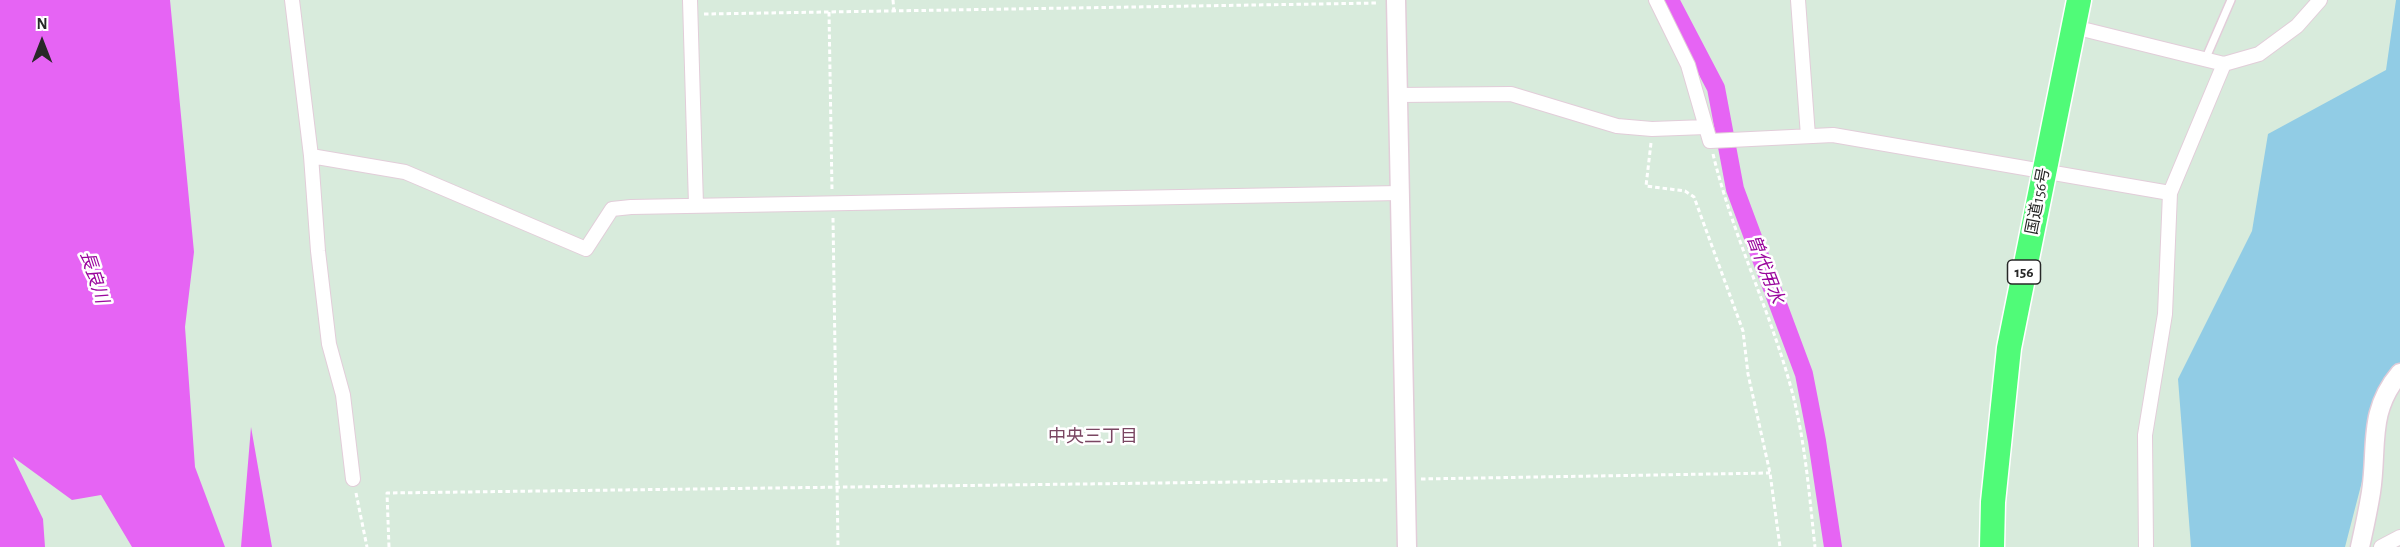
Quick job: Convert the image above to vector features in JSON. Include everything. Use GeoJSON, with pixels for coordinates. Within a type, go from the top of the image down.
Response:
{"type":"FeatureCollection","features":[{"type":"Feature","properties":{"kind":"highway","name":"国道156号"},"geometry":{"type":"LineString","coordinates":[[1992,547],[1993,502],[2009,348],[2079,0]]}},
{"type":"Feature","properties":{"kind":"street"},"geometry":{"type":"LineString","coordinates":[[292,0],[311,156],[318,250],[329,344],[344,395],[353,479]]}},
{"type":"Feature","properties":{"kind":"street"},"geometry":{"type":"LineString","coordinates":[[1656,0],[1688,65],[1710,141],[1833,135],[2170,193]]}},
{"type":"Feature","properties":{"kind":"street"},"geometry":{"type":"LineString","coordinates":[[1798,0],[1809,136]]}},
{"type":"Feature","properties":{"kind":"street"},"geometry":{"type":"LineString","coordinates":[[2074,27],[2224,64],[2259,54],[2297,27],[2320,0]]}},
{"type":"Feature","properties":{"kind":"street"},"geometry":{"type":"LineString","coordinates":[[1396,1],[1407,547]]}},
{"type":"Feature","properties":{"kind":"street"},"geometry":{"type":"LineString","coordinates":[[690,7],[696,205]]}},
{"type":"Feature","properties":{"kind":"street"},"geometry":{"type":"LineString","coordinates":[[2146,547],[2145,435],[2165,314],[2170,193],[2224,64]]}},
{"type":"Feature","properties":{"kind":"street"},"geometry":{"type":"LineString","coordinates":[[1398,95],[1511,94],[1617,126],[1652,129],[1706,127]]}},
{"type":"Feature","properties":{"kind":"street"},"geometry":{"type":"LineString","coordinates":[[311,156],[405,172],[586,249],[612,209],[696,205],[1400,193]]}},
{"type":"Feature","properties":{"kind":"street"},"geometry":{"type":"LineString","coordinates":[[2360,547],[2372,491],[2375,422],[2390,386],[2400,373]]}},
{"type":"Feature","properties":{"kind":"street"},"geometry":{"type":"LineString","coordinates":[[2381,547],[2400,537]]}},
{"type":"Feature","properties":{"kind":"lane"},"geometry":{"type":"LineString","coordinates":[[2205,60],[2231,0]]}},
{"type":"Feature","properties":{"kind":"path"},"geometry":{"type":"LineString","coordinates":[[894,0],[894,12]]}},
{"type":"Feature","properties":{"kind":"path"},"geometry":{"type":"LineString","coordinates":[[690,7],[894,12],[1396,1]]}},
{"type":"Feature","properties":{"kind":"path"},"geometry":{"type":"LineString","coordinates":[[829,12],[838,547]]}},
{"type":"Feature","properties":{"kind":"path"},"geometry":{"type":"LineString","coordinates":[[1652,129],[1646,186],[1686,191],[1694,197],[1743,331],[1748,374],[1770,474],[1780,547]]}},
{"type":"Feature","properties":{"kind":"path"},"geometry":{"type":"LineString","coordinates":[[1710,141],[1725,201],[1759,289],[1791,386],[1807,472],[1815,547]]}},
{"type":"Feature","properties":{"kind":"path"},"geometry":{"type":"LineString","coordinates":[[389,547],[387,493],[1770,474]]}},
{"type":"Feature","properties":{"kind":"path"},"geometry":{"type":"LineString","coordinates":[[353,479],[367,547]]}},
{"type":"Feature","properties":{"kind":"shaded area"},"geometry":{"type":"Polygon","coordinates":[[[2396,0],[2400,0],[2400,378],[2386,389],[2345,547],[2191,547],[2178,379],[2252,231],[2268,134],[2386,70],[2396,0]]]}},
{"type":"Feature","properties":{"kind":"water","name":"長良川"},"geometry":{"type":"Polygon","coordinates":[[[0,0],[170,0],[194,252],[185,327],[195,467],[225,547],[132,547],[101,495],[72,500],[13,457],[43,519],[45,547],[0,547],[0,0]]]}},
{"type":"Feature","properties":{"kind":"water"},"geometry":{"type":"Polygon","coordinates":[[[251,427],[272,547],[241,547],[251,427]]]}},
{"type":"Feature","properties":{"kind":"waterway","name":"曽代用水"},"geometry":{"type":"LineString","coordinates":[[1670,0],[1716,88],[1735,189],[1804,374],[1833,547]]}},
{"type":"Feature","properties":{"kind":"district","name":"中央三丁目"},"geometry":{"type":"Point","coordinates":[1093,437]}}]}
